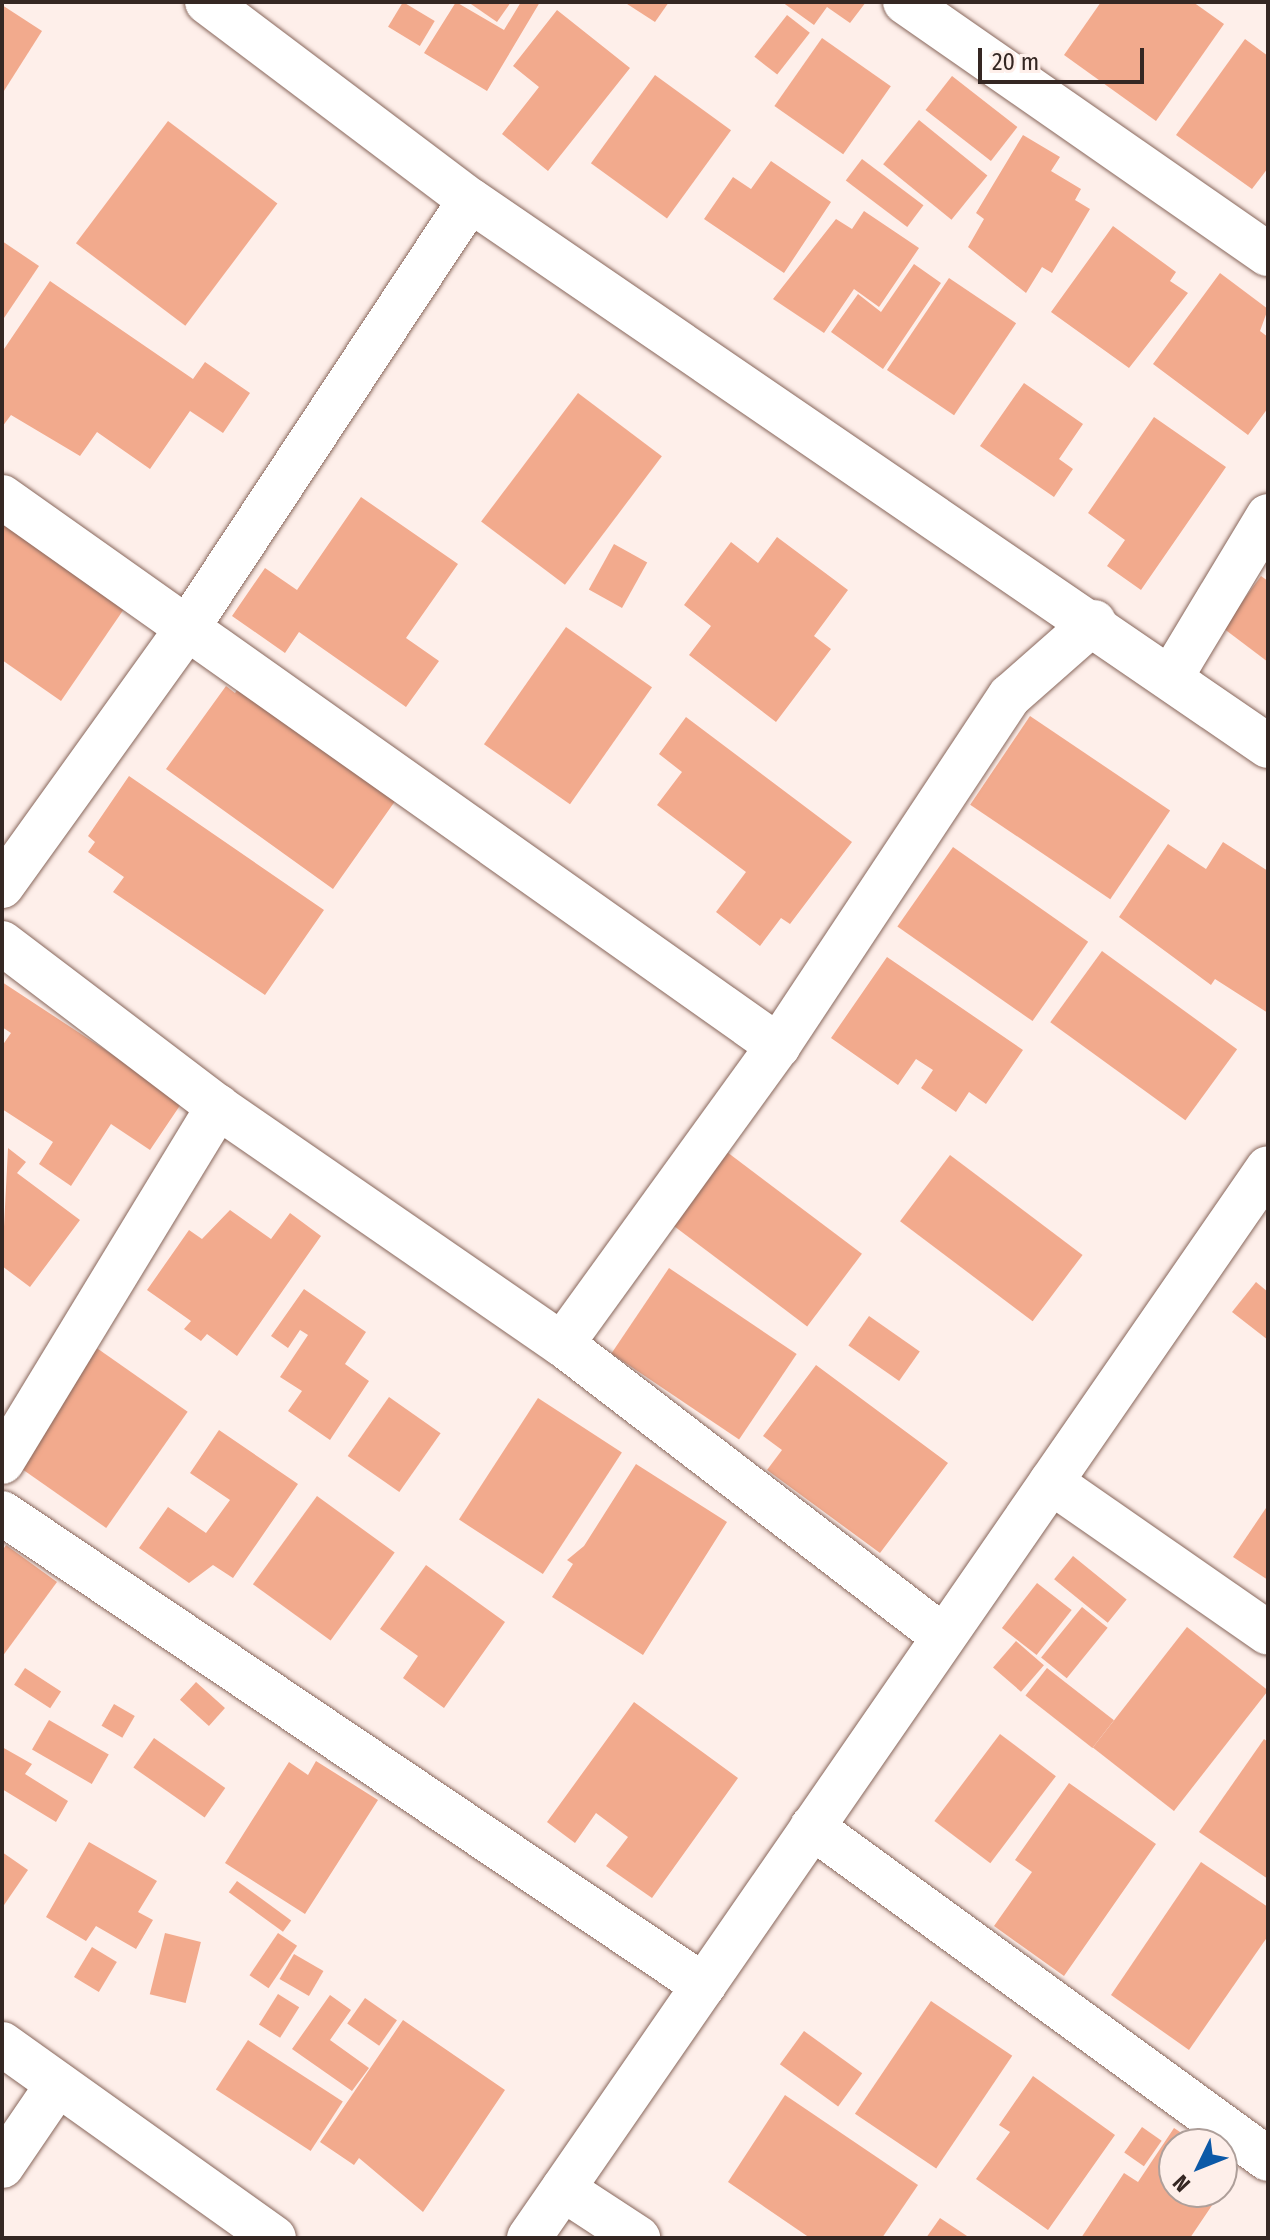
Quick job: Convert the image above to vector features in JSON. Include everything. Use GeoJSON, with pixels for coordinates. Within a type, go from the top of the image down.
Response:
{"type":"FeatureCollection","features":[{"type":"Feature","properties":{"kind":"street"},"geometry":{"type":"LineString","coordinates":[[207,2],[470,200],[1094,622],[1268,746]]}},
{"type":"Feature","properties":{"kind":"street"},"geometry":{"type":"LineString","coordinates":[[905,2],[1268,254]]}},
{"type":"Feature","properties":{"kind":"street"},"geometry":{"type":"LineString","coordinates":[[2,886],[186,630],[470,200]]}},
{"type":"Feature","properties":{"kind":"street"},"geometry":{"type":"LineString","coordinates":[[2,497],[778,1046]]}},
{"type":"Feature","properties":{"kind":"street"},"geometry":{"type":"LineString","coordinates":[[1171,677],[1268,516]]}},
{"type":"Feature","properties":{"kind":"street"},"geometry":{"type":"LineString","coordinates":[[562,1344],[778,1046],[1010,696],[1094,622]]}},
{"type":"Feature","properties":{"kind":"street"},"geometry":{"type":"LineString","coordinates":[[2,943],[218,1107],[562,1344],[944,1637]]}},
{"type":"Feature","properties":{"kind":"street"},"geometry":{"type":"LineString","coordinates":[[2,1462],[218,1107]]}},
{"type":"Feature","properties":{"kind":"street"},"geometry":{"type":"LineString","coordinates":[[529,2238],[1268,1168]]}},
{"type":"Feature","properties":{"kind":"street"},"geometry":{"type":"LineString","coordinates":[[1051,1482],[1268,1633]]}},
{"type":"Feature","properties":{"kind":"street"},"geometry":{"type":"LineString","coordinates":[[2,1513],[704,1986]]}},
{"type":"Feature","properties":{"kind":"street"},"geometry":{"type":"LineString","coordinates":[[812,1827],[1268,2159]]}},
{"type":"Feature","properties":{"kind":"street"},"geometry":{"type":"LineString","coordinates":[[2,2044],[274,2238]]}},
{"type":"Feature","properties":{"kind":"street"},"geometry":{"type":"LineString","coordinates":[[2,2166],[58,2084]]}},
{"type":"Feature","properties":{"kind":"street"},"geometry":{"type":"LineString","coordinates":[[563,2189],[638,2238]]}},
{"type":"Feature","properties":{"kind":"building"},"geometry":{"type":"Polygon","coordinates":[[[403,2],[435,21],[420,46],[388,27],[403,2]]]}},
{"type":"Feature","properties":{"kind":"building"},"geometry":{"type":"Polygon","coordinates":[[[456,2],[504,30],[521,2],[540,2],[487,91],[424,53],[456,2]]]}},
{"type":"Feature","properties":{"kind":"building"},"geometry":{"type":"Polygon","coordinates":[[[468,2],[511,2],[497,22],[468,2]]]}},
{"type":"Feature","properties":{"kind":"building"},"geometry":{"type":"Polygon","coordinates":[[[624,2],[669,2],[655,22],[624,2]]]}},
{"type":"Feature","properties":{"kind":"building"},"geometry":{"type":"Polygon","coordinates":[[[782,2],[866,2],[850,23],[827,7],[814,25],[782,2]]]}},
{"type":"Feature","properties":{"kind":"building"},"geometry":{"type":"Polygon","coordinates":[[[1101,2],[1193,2],[1224,24],[1156,121],[1064,55],[1101,2]]]}},
{"type":"Feature","properties":{"kind":"building"},"geometry":{"type":"Polygon","coordinates":[[[2,5],[42,31],[2,94],[2,5]]]}},
{"type":"Feature","properties":{"kind":"building"},"geometry":{"type":"Polygon","coordinates":[[[557,10],[630,68],[548,171],[502,134],[539,87],[513,66],[557,10]]]}},
{"type":"Feature","properties":{"kind":"building"},"geometry":{"type":"Polygon","coordinates":[[[787,15],[810,33],[777,75],[754,57],[787,15]]]}},
{"type":"Feature","properties":{"kind":"building"},"geometry":{"type":"Polygon","coordinates":[[[822,38],[891,86],[843,154],[774,106],[822,38]]]}},
{"type":"Feature","properties":{"kind":"building"},"geometry":{"type":"Polygon","coordinates":[[[1245,39],[1268,56],[1268,168],[1252,189],[1176,135],[1245,39]]]}},
{"type":"Feature","properties":{"kind":"building"},"geometry":{"type":"Polygon","coordinates":[[[655,75],[731,130],[667,218],[591,163],[655,75]]]}},
{"type":"Feature","properties":{"kind":"building"},"geometry":{"type":"Polygon","coordinates":[[[952,76],[1017,127],[991,161],[926,110],[952,76]]]}},
{"type":"Feature","properties":{"kind":"building"},"geometry":{"type":"Polygon","coordinates":[[[919,120],[987,175],[952,220],[883,164],[919,120]]]}},
{"type":"Feature","properties":{"kind":"building"},"geometry":{"type":"Polygon","coordinates":[[[168,121],[277,203],[185,326],[76,243],[168,121]]]}},
{"type":"Feature","properties":{"kind":"building"},"geometry":{"type":"Polygon","coordinates":[[[1023,135],[1060,157],[1051,171],[1081,189],[1075,200],[1090,209],[1052,273],[1042,267],[1026,293],[968,247],[984,219],[976,213],[1023,135]]]}},
{"type":"Feature","properties":{"kind":"building"},"geometry":{"type":"Polygon","coordinates":[[[862,159],[923,205],[907,227],[846,181],[862,159]]]}},
{"type":"Feature","properties":{"kind":"building"},"geometry":{"type":"Polygon","coordinates":[[[771,161],[831,202],[784,273],[704,219],[733,177],[751,189],[771,161]]]}},
{"type":"Feature","properties":{"kind":"building"},"geometry":{"type":"Polygon","coordinates":[[[864,211],[919,248],[879,307],[854,289],[824,333],[773,299],[836,219],[852,229],[864,211]]]}},
{"type":"Feature","properties":{"kind":"building"},"geometry":{"type":"Polygon","coordinates":[[[1113,226],[1176,272],[1170,281],[1188,293],[1129,368],[1051,312],[1113,226]]]}},
{"type":"Feature","properties":{"kind":"building"},"geometry":{"type":"Polygon","coordinates":[[[2,241],[39,266],[2,321],[2,241]]]}},
{"type":"Feature","properties":{"kind":"building"},"geometry":{"type":"Polygon","coordinates":[[[914,264],[941,283],[883,369],[831,332],[858,294],[881,312],[914,264]]]}},
{"type":"Feature","properties":{"kind":"building"},"geometry":{"type":"Polygon","coordinates":[[[1220,273],[1268,309],[1260,331],[1268,337],[1268,408],[1248,435],[1153,364],[1220,273]]]}},
{"type":"Feature","properties":{"kind":"building"},"geometry":{"type":"Polygon","coordinates":[[[949,278],[1016,323],[954,415],[887,370],[949,278]]]}},
{"type":"Feature","properties":{"kind":"building"},"geometry":{"type":"Polygon","coordinates":[[[50,281],[193,379],[205,362],[250,393],[223,433],[190,411],[150,469],[97,432],[80,456],[11,415],[2,427],[2,352],[50,281]]]}},
{"type":"Feature","properties":{"kind":"building"},"geometry":{"type":"Polygon","coordinates":[[[1024,383],[1083,424],[1059,459],[1073,469],[1054,497],[980,446],[1024,383]]]}},
{"type":"Feature","properties":{"kind":"building"},"geometry":{"type":"Polygon","coordinates":[[[578,393],[662,456],[565,585],[481,522],[578,393]]]}},
{"type":"Feature","properties":{"kind":"building"},"geometry":{"type":"Polygon","coordinates":[[[1154,417],[1226,467],[1141,590],[1107,566],[1125,540],[1088,513],[1154,417]]]}},
{"type":"Feature","properties":{"kind":"building"},"geometry":{"type":"Polygon","coordinates":[[[361,497],[458,564],[406,638],[439,661],[406,707],[299,632],[285,653],[232,616],[265,568],[297,590],[361,497]]]}},
{"type":"Feature","properties":{"kind":"building"},"geometry":{"type":"Polygon","coordinates":[[[2,521],[126,606],[61,701],[2,660],[2,521]]]}},
{"type":"Feature","properties":{"kind":"building"},"geometry":{"type":"Polygon","coordinates":[[[777,537],[848,590],[814,636],[831,649],[776,722],[689,655],[711,626],[684,605],[731,542],[758,563],[777,537]]]}},
{"type":"Feature","properties":{"kind":"building"},"geometry":{"type":"Polygon","coordinates":[[[614,544],[647,562],[622,608],[589,589],[614,544]]]}},
{"type":"Feature","properties":{"kind":"building"},"geometry":{"type":"Polygon","coordinates":[[[1261,576],[1268,581],[1268,662],[1223,628],[1261,576]]]}},
{"type":"Feature","properties":{"kind":"building"},"geometry":{"type":"Polygon","coordinates":[[[566,627],[652,687],[570,804],[484,744],[566,627]]]}},
{"type":"Feature","properties":{"kind":"building"},"geometry":{"type":"Polygon","coordinates":[[[242,684],[398,797],[333,889],[166,769],[226,686],[235,693],[242,684]]]}},
{"type":"Feature","properties":{"kind":"building"},"geometry":{"type":"Polygon","coordinates":[[[1030,716],[1170,811],[1110,899],[970,805],[1030,716]]]}},
{"type":"Feature","properties":{"kind":"building"},"geometry":{"type":"Polygon","coordinates":[[[686,717],[852,842],[790,924],[781,918],[760,946],[716,912],[746,872],[657,805],[682,772],[659,754],[686,717]]]}},
{"type":"Feature","properties":{"kind":"building"},"geometry":{"type":"Polygon","coordinates":[[[129,776],[324,910],[265,995],[113,892],[124,877],[88,852],[95,842],[88,836],[129,776]]]}},
{"type":"Feature","properties":{"kind":"building"},"geometry":{"type":"Polygon","coordinates":[[[1223,842],[1268,871],[1268,1013],[1215,979],[1211,985],[1119,917],[1168,844],[1206,869],[1223,842]]]}},
{"type":"Feature","properties":{"kind":"building"},"geometry":{"type":"Polygon","coordinates":[[[953,847],[1088,942],[1033,1021],[897,926],[953,847]]]}},
{"type":"Feature","properties":{"kind":"building"},"geometry":{"type":"Polygon","coordinates":[[[1102,951],[1237,1049],[1185,1120],[1050,1022],[1102,951]]]}},
{"type":"Feature","properties":{"kind":"building"},"geometry":{"type":"Polygon","coordinates":[[[887,957],[1023,1050],[986,1104],[969,1092],[956,1112],[921,1088],[933,1070],[916,1059],[898,1085],[831,1038],[887,957]]]}},
{"type":"Feature","properties":{"kind":"building"},"geometry":{"type":"Polygon","coordinates":[[[2,982],[183,1101],[150,1150],[111,1124],[71,1186],[39,1164],[53,1142],[2,1109],[2,1046],[11,1033],[2,1027],[2,982]]]}},
{"type":"Feature","properties":{"kind":"building"},"geometry":{"type":"Polygon","coordinates":[[[8,1148],[26,1162],[17,1173],[80,1220],[30,1287],[2,1266],[8,1148]]]}},
{"type":"Feature","properties":{"kind":"building"},"geometry":{"type":"Polygon","coordinates":[[[723,1149],[862,1254],[807,1326],[668,1222],[723,1149]]]}},
{"type":"Feature","properties":{"kind":"building"},"geometry":{"type":"Polygon","coordinates":[[[950,1155],[1083,1255],[1033,1321],[900,1221],[950,1155]]]}},
{"type":"Feature","properties":{"kind":"building"},"geometry":{"type":"Polygon","coordinates":[[[230,1210],[271,1239],[290,1213],[321,1236],[237,1356],[207,1334],[201,1341],[184,1329],[191,1321],[147,1290],[189,1230],[202,1239],[230,1210]]]}},
{"type":"Feature","properties":{"kind":"building"},"geometry":{"type":"Polygon","coordinates":[[[669,1268],[797,1354],[739,1440],[611,1353],[669,1268]]]}},
{"type":"Feature","properties":{"kind":"building"},"geometry":{"type":"Polygon","coordinates":[[[1256,1282],[1268,1292],[1268,1340],[1232,1312],[1256,1282]]]}},
{"type":"Feature","properties":{"kind":"building"},"geometry":{"type":"Polygon","coordinates":[[[304,1289],[366,1332],[345,1364],[369,1381],[330,1440],[288,1411],[302,1391],[280,1377],[308,1335],[300,1330],[288,1348],[271,1336],[304,1289]]]}},
{"type":"Feature","properties":{"kind":"building"},"geometry":{"type":"Polygon","coordinates":[[[869,1316],[920,1352],[899,1381],[848,1345],[869,1316]]]}},
{"type":"Feature","properties":{"kind":"building"},"geometry":{"type":"Polygon","coordinates":[[[91,1344],[188,1412],[106,1528],[10,1460],[91,1344]]]}},
{"type":"Feature","properties":{"kind":"building"},"geometry":{"type":"Polygon","coordinates":[[[816,1365],[948,1463],[880,1553],[767,1470],[782,1450],[763,1436],[816,1365]]]}},
{"type":"Feature","properties":{"kind":"building"},"geometry":{"type":"Polygon","coordinates":[[[389,1397],[441,1433],[399,1492],[348,1456],[389,1397]]]}},
{"type":"Feature","properties":{"kind":"building"},"geometry":{"type":"Polygon","coordinates":[[[538,1398],[622,1452],[543,1574],[459,1520],[538,1398]]]}},
{"type":"Feature","properties":{"kind":"building"},"geometry":{"type":"Polygon","coordinates":[[[219,1430],[298,1484],[233,1578],[213,1565],[189,1583],[139,1548],[168,1507],[206,1533],[230,1500],[190,1473],[219,1430]]]}},
{"type":"Feature","properties":{"kind":"building"},"geometry":{"type":"Polygon","coordinates":[[[636,1464],[727,1522],[643,1655],[552,1597],[573,1564],[567,1560],[584,1546],[636,1464]]]}},
{"type":"Feature","properties":{"kind":"building"},"geometry":{"type":"Polygon","coordinates":[[[317,1496],[395,1552],[331,1641],[253,1584],[317,1496]]]}},
{"type":"Feature","properties":{"kind":"building"},"geometry":{"type":"Polygon","coordinates":[[[1268,1505],[1268,1580],[1233,1557],[1268,1505]]]}},
{"type":"Feature","properties":{"kind":"building"},"geometry":{"type":"Polygon","coordinates":[[[6,1545],[57,1582],[2,1657],[2,1551],[6,1545]]]}},
{"type":"Feature","properties":{"kind":"building"},"geometry":{"type":"Polygon","coordinates":[[[1073,1556],[1127,1599],[1108,1623],[1054,1579],[1073,1556]]]}},
{"type":"Feature","properties":{"kind":"building"},"geometry":{"type":"Polygon","coordinates":[[[426,1565],[505,1622],[444,1708],[403,1678],[418,1656],[380,1629],[426,1565]]]}},
{"type":"Feature","properties":{"kind":"building"},"geometry":{"type":"Polygon","coordinates":[[[1037,1583],[1072,1610],[1037,1655],[1002,1628],[1037,1583]]]}},
{"type":"Feature","properties":{"kind":"building"},"geometry":{"type":"Polygon","coordinates":[[[1082,1607],[1108,1628],[1067,1678],[1041,1658],[1082,1607]]]}},
{"type":"Feature","properties":{"kind":"building"},"geometry":{"type":"Polygon","coordinates":[[[1187,1627],[1268,1691],[1174,1811],[1093,1748],[1187,1627]]]}},
{"type":"Feature","properties":{"kind":"building"},"geometry":{"type":"Polygon","coordinates":[[[1016,1641],[1044,1665],[1021,1692],[993,1667],[1016,1641]]]}},
{"type":"Feature","properties":{"kind":"building"},"geometry":{"type":"Polygon","coordinates":[[[25,1668],[61,1691],[50,1708],[14,1685],[25,1668]]]}},
{"type":"Feature","properties":{"kind":"building"},"geometry":{"type":"Polygon","coordinates":[[[1047,1668],[1114,1720],[1092,1748],[1025,1696],[1047,1668]]]}},
{"type":"Feature","properties":{"kind":"building"},"geometry":{"type":"Polygon","coordinates":[[[196,1682],[225,1708],[209,1726],[180,1700],[196,1682]]]}},
{"type":"Feature","properties":{"kind":"building"},"geometry":{"type":"Polygon","coordinates":[[[634,1702],[738,1778],[652,1898],[606,1866],[628,1837],[596,1813],[575,1843],[547,1822],[634,1702]]]}},
{"type":"Feature","properties":{"kind":"building"},"geometry":{"type":"Polygon","coordinates":[[[114,1704],[135,1716],[122,1738],[102,1726],[114,1704]]]}},
{"type":"Feature","properties":{"kind":"building"},"geometry":{"type":"Polygon","coordinates":[[[49,1720],[109,1754],[92,1784],[32,1749],[49,1720]]]}},
{"type":"Feature","properties":{"kind":"building"},"geometry":{"type":"Polygon","coordinates":[[[1000,1734],[1056,1776],[990,1863],[934,1821],[1000,1734]]]}},
{"type":"Feature","properties":{"kind":"building"},"geometry":{"type":"Polygon","coordinates":[[[154,1738],[225,1788],[205,1817],[133,1767],[154,1738]]]}},
{"type":"Feature","properties":{"kind":"building"},"geometry":{"type":"Polygon","coordinates":[[[1264,1739],[1268,1742],[1268,1879],[1199,1832],[1264,1739]]]}},
{"type":"Feature","properties":{"kind":"building"},"geometry":{"type":"Polygon","coordinates":[[[2,1747],[32,1764],[25,1774],[68,1801],[56,1822],[2,1789],[2,1747]]]}},
{"type":"Feature","properties":{"kind":"building"},"geometry":{"type":"Polygon","coordinates":[[[316,1761],[378,1800],[305,1914],[225,1863],[289,1762],[308,1775],[316,1761]]]}},
{"type":"Feature","properties":{"kind":"building"},"geometry":{"type":"Polygon","coordinates":[[[1069,1783],[1156,1844],[1064,1976],[994,1926],[1032,1872],[1015,1860],[1069,1783]]]}},
{"type":"Feature","properties":{"kind":"building"},"geometry":{"type":"Polygon","coordinates":[[[89,1842],[157,1881],[138,1912],[153,1920],[136,1949],[96,1926],[86,1941],[46,1917],[89,1842]]]}},
{"type":"Feature","properties":{"kind":"building"},"geometry":{"type":"Polygon","coordinates":[[[2,1852],[28,1870],[2,1908],[2,1852]]]}},
{"type":"Feature","properties":{"kind":"building"},"geometry":{"type":"Polygon","coordinates":[[[1201,1862],[1268,1907],[1268,1936],[1189,2050],[1111,1995],[1201,1862]]]}},
{"type":"Feature","properties":{"kind":"building"},"geometry":{"type":"Polygon","coordinates":[[[237,1881],[291,1920],[283,1932],[229,1892],[237,1881]]]}},
{"type":"Feature","properties":{"kind":"building"},"geometry":{"type":"Polygon","coordinates":[[[165,1933],[201,1942],[186,2003],[150,1994],[165,1933]]]}},
{"type":"Feature","properties":{"kind":"building"},"geometry":{"type":"Polygon","coordinates":[[[278,1933],[297,1946],[269,1988],[249,1975],[278,1933]]]}},
{"type":"Feature","properties":{"kind":"building"},"geometry":{"type":"Polygon","coordinates":[[[92,1947],[117,1962],[99,1992],[74,1977],[92,1947]]]}},
{"type":"Feature","properties":{"kind":"building"},"geometry":{"type":"Polygon","coordinates":[[[294,1954],[323,1971],[309,1996],[280,1979],[294,1954]]]}},
{"type":"Feature","properties":{"kind":"building"},"geometry":{"type":"Polygon","coordinates":[[[278,1994],[299,2007],[280,2038],[259,2025],[278,1994]]]}},
{"type":"Feature","properties":{"kind":"building"},"geometry":{"type":"Polygon","coordinates":[[[330,1995],[351,2010],[330,2040],[369,2068],[352,2091],[292,2049],[330,1995]]]}},
{"type":"Feature","properties":{"kind":"building"},"geometry":{"type":"Polygon","coordinates":[[[365,1998],[397,2020],[379,2046],[347,2023],[365,1998]]]}},
{"type":"Feature","properties":{"kind":"building"},"geometry":{"type":"Polygon","coordinates":[[[931,2001],[1012,2056],[936,2169],[855,2114],[931,2001]]]}},
{"type":"Feature","properties":{"kind":"building"},"geometry":{"type":"Polygon","coordinates":[[[403,2020],[505,2090],[423,2212],[359,2158],[354,2165],[320,2142],[403,2020]]]}},
{"type":"Feature","properties":{"kind":"building"},"geometry":{"type":"Polygon","coordinates":[[[804,2031],[862,2073],[838,2106],[780,2064],[804,2031]]]}},
{"type":"Feature","properties":{"kind":"building"},"geometry":{"type":"Polygon","coordinates":[[[248,2040],[343,2102],[311,2151],[216,2089],[248,2040]]]}},
{"type":"Feature","properties":{"kind":"building"},"geometry":{"type":"Polygon","coordinates":[[[1033,2076],[1115,2135],[1048,2230],[976,2179],[1010,2132],[999,2125],[1033,2076]]]}},
{"type":"Feature","properties":{"kind":"building"},"geometry":{"type":"Polygon","coordinates":[[[785,2095],[918,2185],[882,2238],[810,2238],[728,2182],[785,2095]]]}},
{"type":"Feature","properties":{"kind":"building"},"geometry":{"type":"Polygon","coordinates":[[[1142,2127],[1158,2138],[1158,2146],[1144,2166],[1124,2152],[1142,2127]]]}},
{"type":"Feature","properties":{"kind":"building"},"geometry":{"type":"Polygon","coordinates":[[[1158,2152],[1158,2208],[1210,2208],[1190,2238],[1081,2238],[1124,2173],[1138,2182],[1158,2152]]]}},
{"type":"Feature","properties":{"kind":"building"},"geometry":{"type":"Polygon","coordinates":[[[940,2218],[970,2238],[926,2238],[940,2218]]]}}]}
